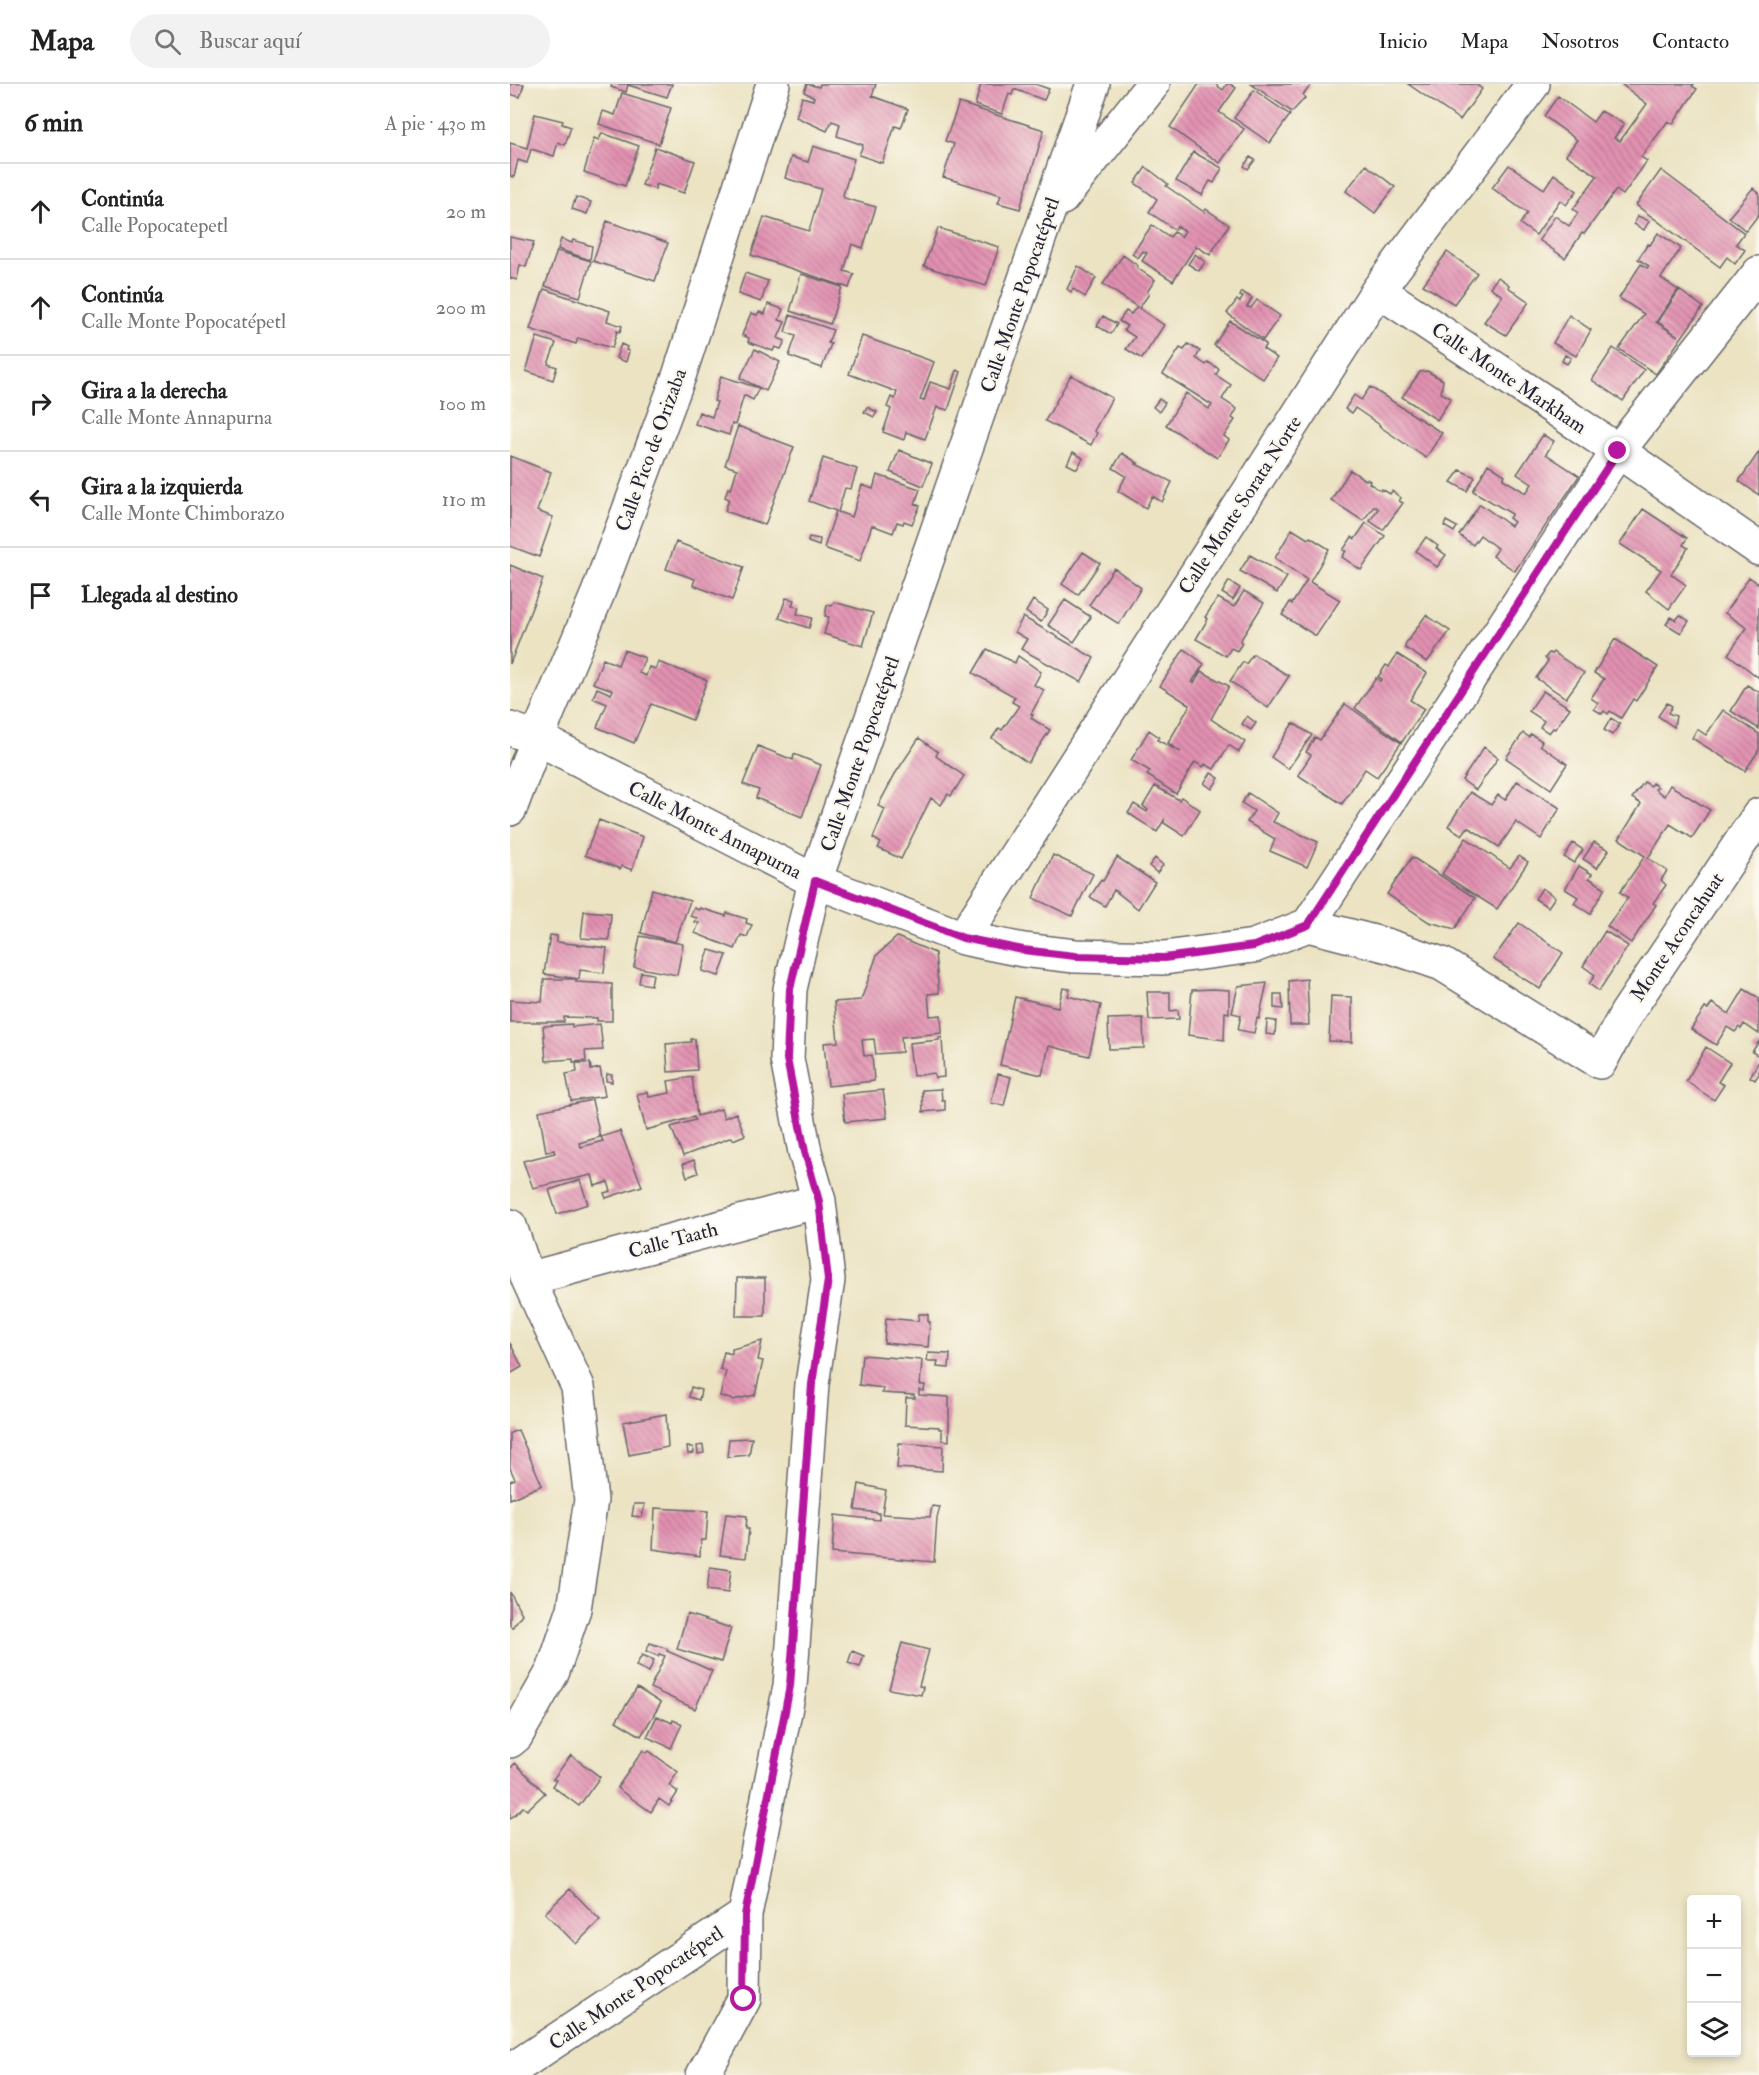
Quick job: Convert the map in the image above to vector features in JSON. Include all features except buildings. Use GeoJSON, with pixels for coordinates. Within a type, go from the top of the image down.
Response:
{"type":"FeatureCollection","features":[{"type":"Feature","properties":{"kind":"street","name":"Calle Pico de Orizaba"},"geometry":{"type":"LineString","coordinates":[[510,809],[523,734],[598,593],[680,376],[773,84]]}},
{"type":"Feature","properties":{"kind":"street","name":"Calle Monte Popocatépetl"},"geometry":{"type":"LineString","coordinates":[[510,2072],[745,1915],[790,1686],[812,1384],[828,1280],[819,1201],[805,1152],[787,1059],[790,989],[815,881],[1093,84]]}},
{"type":"Feature","properties":{"kind":"street"},"geometry":{"type":"LineString","coordinates":[[1047,216],[1153,84]]}},
{"type":"Feature","properties":{"kind":"street","name":"Calle Monte Sorata Norte"},"geometry":{"type":"LineString","coordinates":[[963,938],[1378,290],[1533,84]]}},
{"type":"Feature","properties":{"kind":"street"},"geometry":{"type":"LineString","coordinates":[[1308,925],[1618,451],[1759,273]]}},
{"type":"Feature","properties":{"kind":"street","name":"Calle Monte Markham"},"geometry":{"type":"LineString","coordinates":[[1378,290],[1759,549]]}},
{"type":"Feature","properties":{"kind":"street","name":"Calle Monte Annapurna"},"geometry":{"type":"LineString","coordinates":[[523,734],[815,881],[963,938],[1023,950],[1075,956],[1164,958],[1254,946],[1308,925]]}},
{"type":"Feature","properties":{"kind":"street","name":"Monte Aconcahuat"},"geometry":{"type":"LineString","coordinates":[[1308,925],[1389,946],[1442,964],[1600,1062],[1626,1014],[1759,815]]}},
{"type":"Feature","properties":{"kind":"street","name":"Calle Taath"},"geometry":{"type":"LineString","coordinates":[[528,1279],[819,1201]]}},
{"type":"Feature","properties":{"kind":"street"},"geometry":{"type":"LineString","coordinates":[[510,1226],[528,1279],[578,1387],[591,1500],[574,1609],[553,1671],[516,1736],[510,1741]]}},
{"type":"Feature","properties":{"kind":"street"},"geometry":{"type":"LineString","coordinates":[[703,2075],[744,1999],[745,1915]]}},
{"type":"Feature","properties":{"kind":"route"},"geometry":{"type":"LineString","coordinates":[[744,1999],[745,1915],[790,1686],[812,1384],[828,1280],[819,1201],[805,1152],[787,1059],[790,989],[815,881],[963,938],[1023,950],[1075,956],[1164,958],[1254,946],[1308,925],[1618,451]]}}]}
